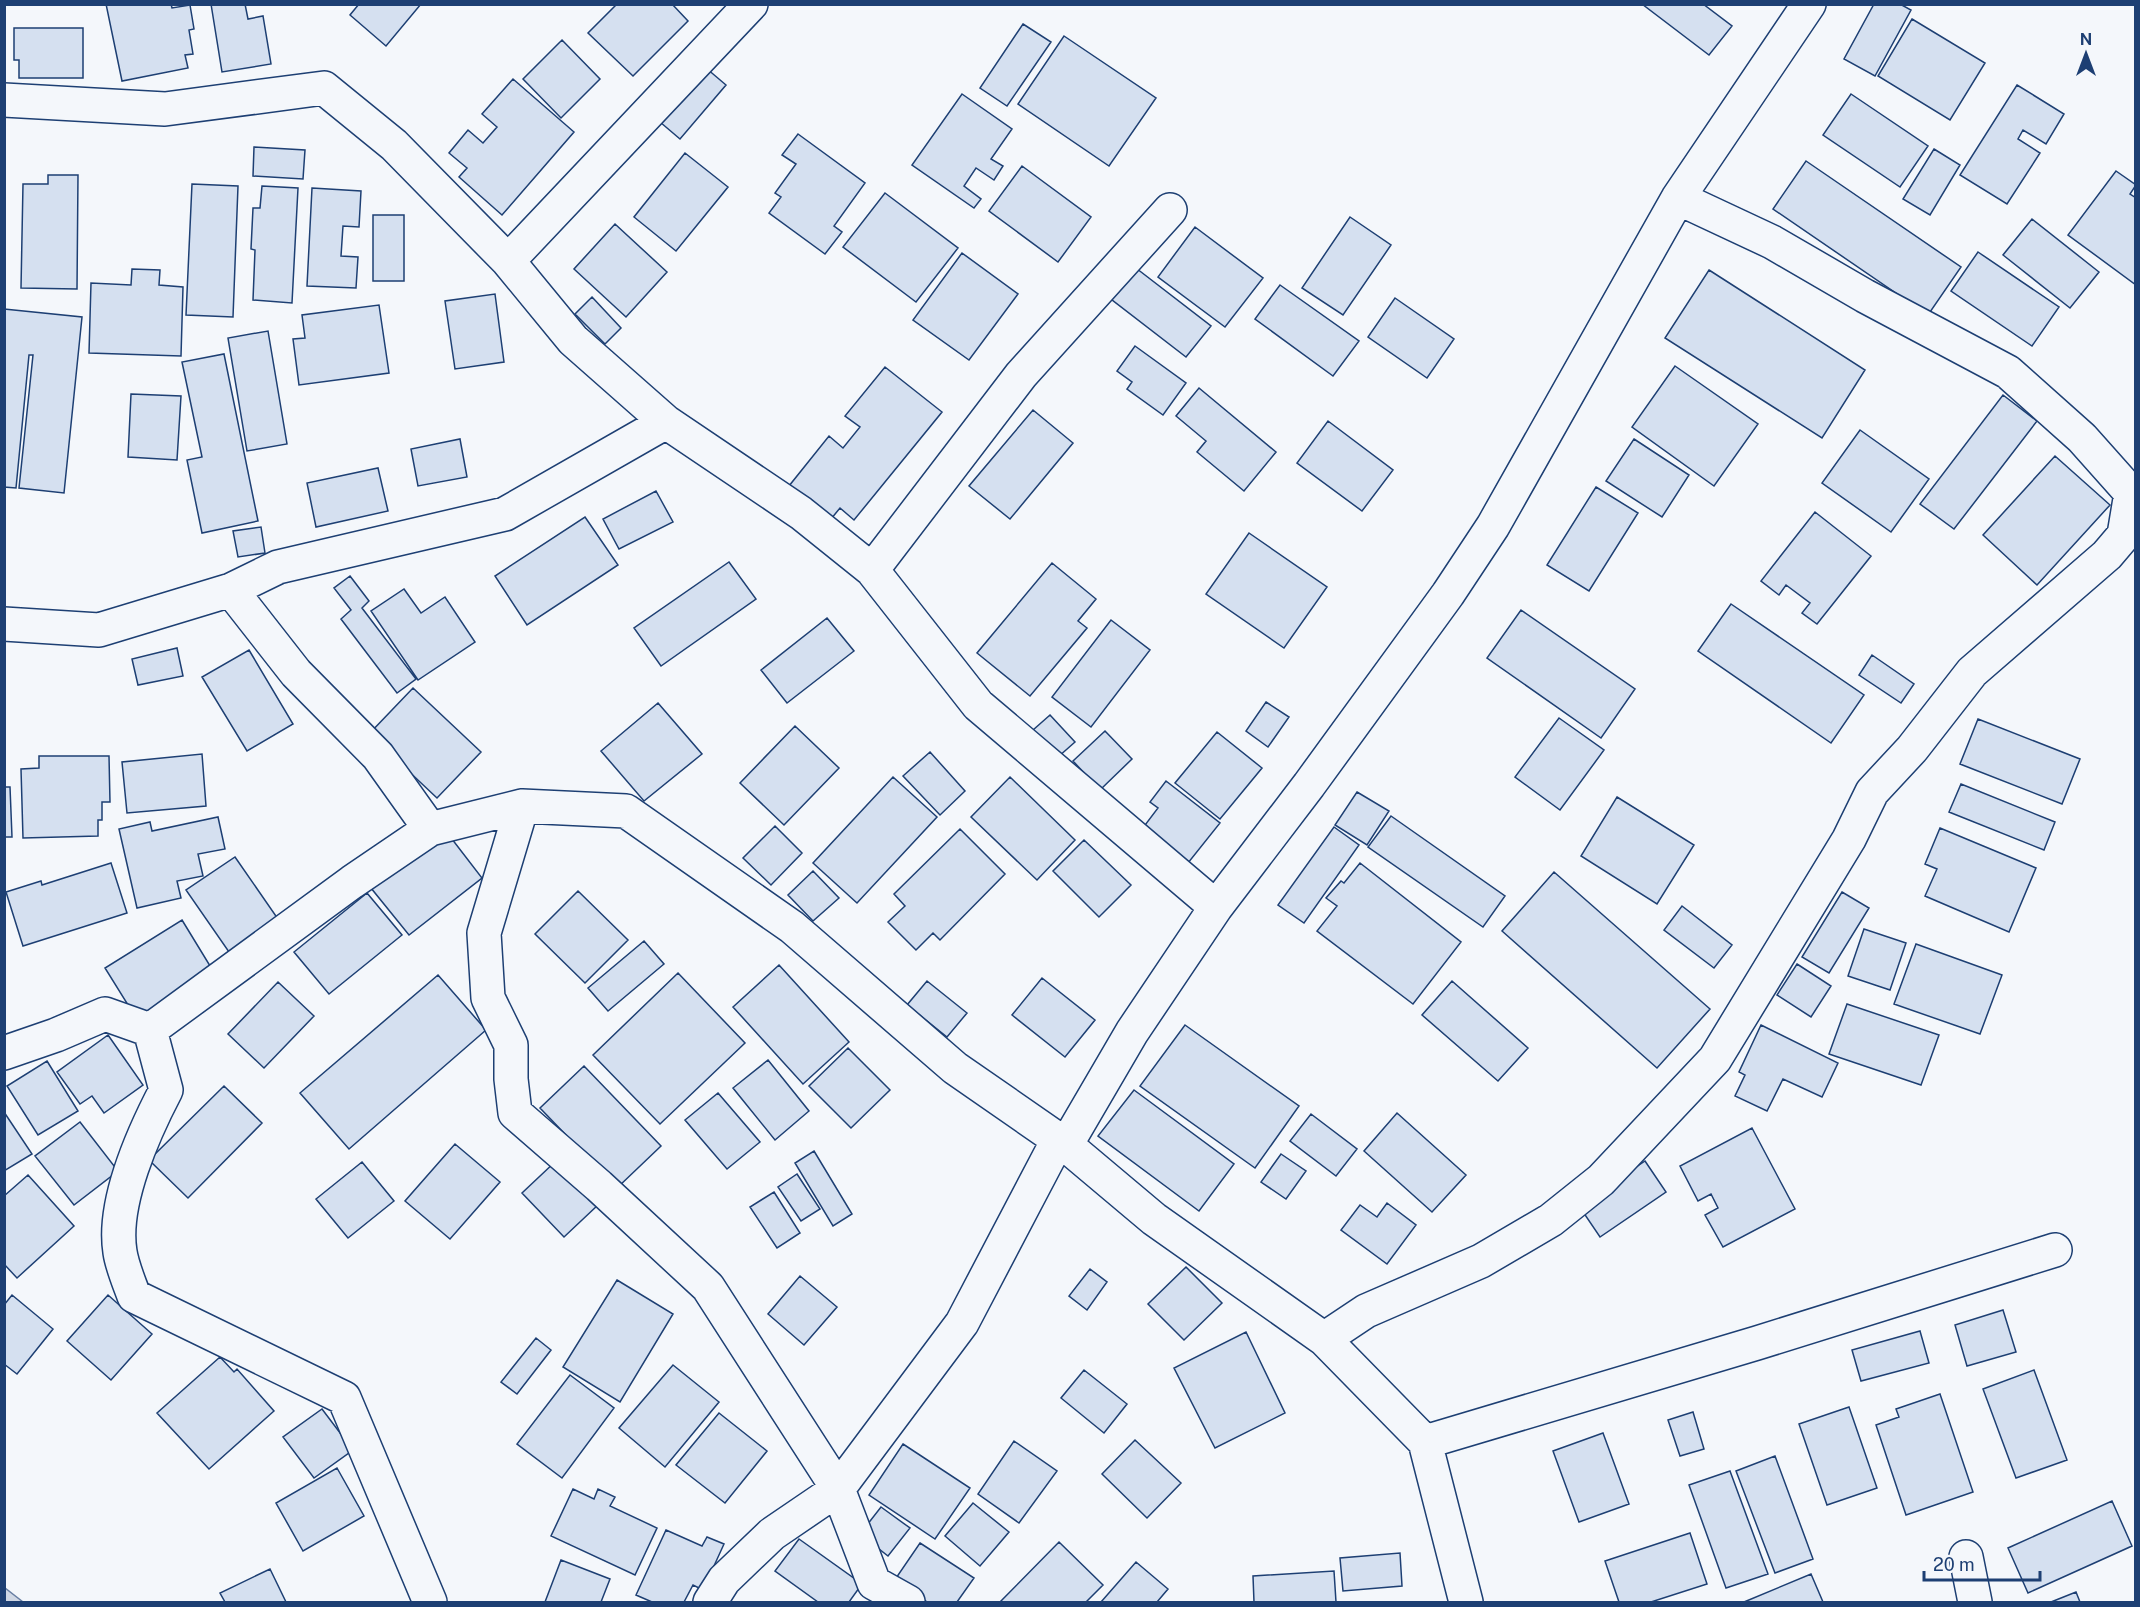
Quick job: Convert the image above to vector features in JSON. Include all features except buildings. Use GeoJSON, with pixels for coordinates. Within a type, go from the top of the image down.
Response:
{"type":"FeatureCollection","features":[{"type":"Feature","properties":{"kind":"street"},"geometry":{"type":"LineString","coordinates":[[508,261],[751,4]]}},
{"type":"Feature","properties":{"kind":"street"},"geometry":{"type":"LineString","coordinates":[[711,1602],[724,1580],[771,1533],[838,1489],[962,1323],[1062,1143],[1132,1032],[1216,907],[1372,699],[1448,594],[1493,526],[1678,198],[1809,4]]}},
{"type":"Feature","properties":{"kind":"street"},"geometry":{"type":"LineString","coordinates":[[4,100],[165,109],[324,88],[394,145],[508,261],[573,340],[666,422],[801,513],[872,570],[978,705],[1216,907]]}},
{"type":"Feature","properties":{"kind":"street"},"geometry":{"type":"LineString","coordinates":[[1324,1339],[1366,1311],[1481,1261],[1551,1220],[1601,1180],[1715,1059],[1849,839],[1872,792],[1912,749],[1972,672],[2108,555],[2124,535],[2131,493],[2082,438],[2008,372],[1865,296],[1772,242],[1678,198]]}},
{"type":"Feature","properties":{"kind":"street"},"geometry":{"type":"LineString","coordinates":[[872,570],[1021,375],[1170,210]]}},
{"type":"Feature","properties":{"kind":"street"},"geometry":{"type":"LineString","coordinates":[[4,624],[99,630],[231,590],[278,567],[505,514],[666,422]]}},
{"type":"Feature","properties":{"kind":"street"},"geometry":{"type":"LineString","coordinates":[[231,590],[296,673],[378,756],[430,829]]}},
{"type":"Feature","properties":{"kind":"street"},"geometry":{"type":"LineString","coordinates":[[522,806],[484,933],[488,998],[511,1045],[511,1079],[515,1113],[599,1186],[708,1287],[838,1489],[874,1583],[908,1602]]}},
{"type":"Feature","properties":{"kind":"street"},"geometry":{"type":"LineString","coordinates":[[150,1030],[352,882],[430,829],[522,806],[626,811],[792,927],[955,1068],[1062,1143],[1154,1219],[1324,1339],[1425,1442],[1466,1602]]}},
{"type":"Feature","properties":{"kind":"street"},"geometry":{"type":"LineString","coordinates":[[4,1053],[56,1035],[105,1014],[150,1030]]}},
{"type":"Feature","properties":{"kind":"street"},"geometry":{"type":"LineString","coordinates":[[150,1030],[166,1090],[149,1122],[139,1148],[118,1219],[120,1253],[134,1296],[344,1398],[430,1602]]}},
{"type":"Feature","properties":{"kind":"street"},"geometry":{"type":"LineString","coordinates":[[1425,1442],[1757,1343],[2055,1250]]}},
{"type":"Feature","properties":{"kind":"street"},"geometry":{"type":"LineString","coordinates":[[1966,1557],[1975,1602]]}},
{"type":"Feature","properties":{"kind":"shaded area"},"geometry":{"type":"Polygon","coordinates":[[[5,1588],[23,1602],[5,1602],[5,1588]]]}}]}
